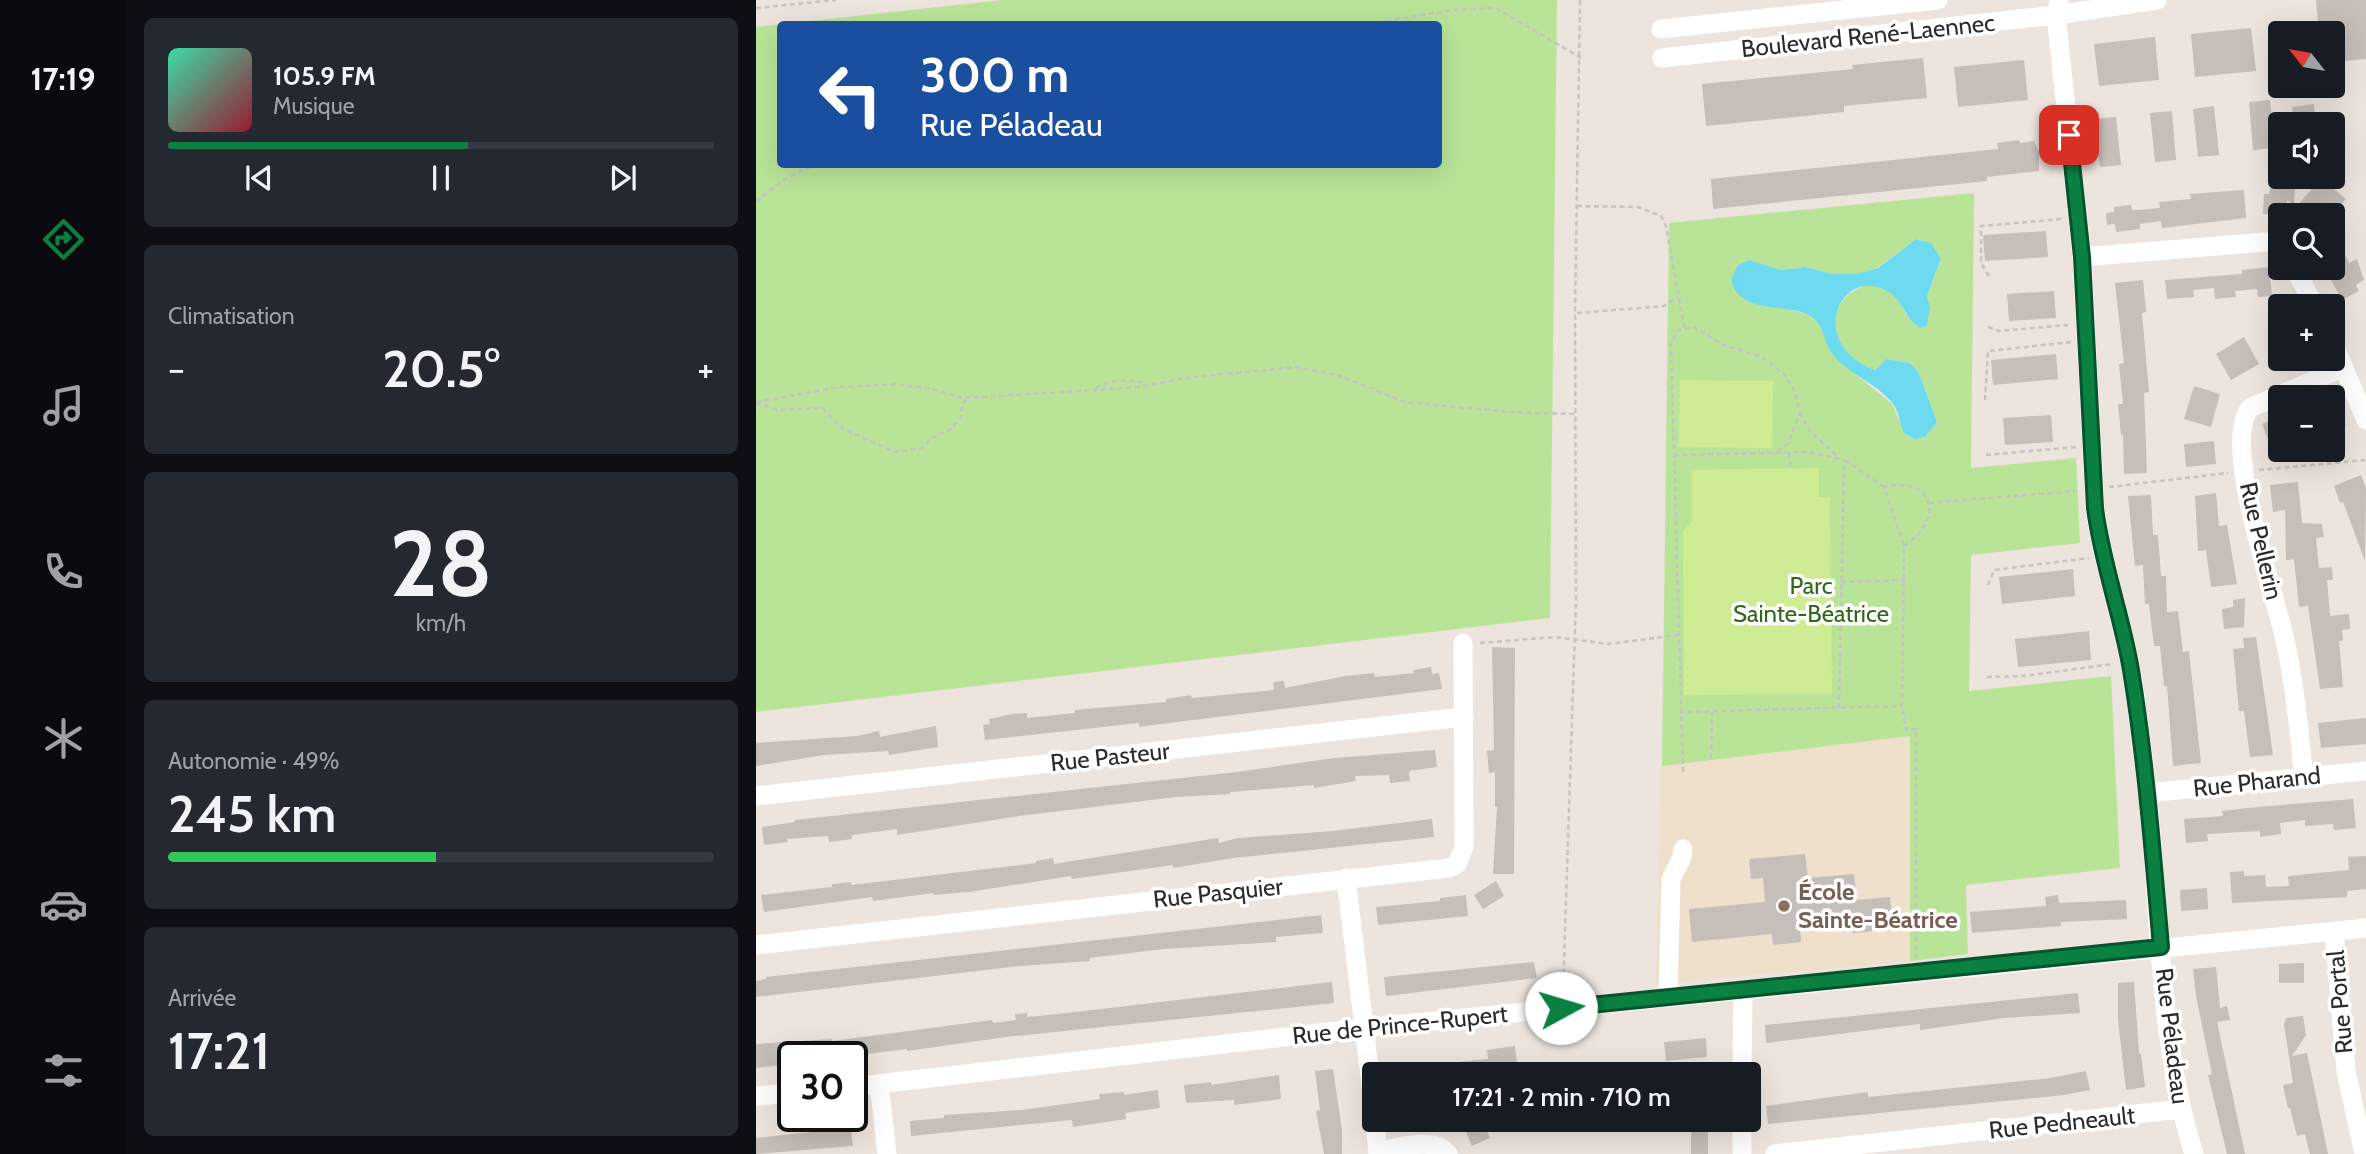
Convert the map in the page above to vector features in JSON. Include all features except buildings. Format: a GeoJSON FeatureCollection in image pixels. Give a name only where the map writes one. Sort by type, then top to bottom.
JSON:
{"type":"FeatureCollection","features":[{"type":"Feature","properties":{"kind":"street","name":"Boulevard René-Laennec"},"geometry":{"type":"LineString","coordinates":[[1661,29],[1938,0]]}},
{"type":"Feature","properties":{"kind":"street","name":"Boulevard René-Laennec"},"geometry":{"type":"LineString","coordinates":[[1662,58],[2058,8],[2157,0]]}},
{"type":"Feature","properties":{"kind":"street","name":"Rue Péladeau"},"geometry":{"type":"LineString","coordinates":[[2058,8],[2082,257],[2095,508],[2102,556],[2130,663],[2147,793],[2161,947],[2181,1110],[2194,1154]]}},
{"type":"Feature","properties":{"kind":"street"},"geometry":{"type":"LineString","coordinates":[[2082,257],[2268,242]]}},
{"type":"Feature","properties":{"kind":"street"},"geometry":{"type":"LineString","coordinates":[[2345,369],[2366,420]]}},
{"type":"Feature","properties":{"kind":"street","name":"Rue Pellerin"},"geometry":{"type":"LineString","coordinates":[[2304,778],[2285,640],[2255,528],[2243,458],[2242,417],[2250,408],[2335,371]]}},
{"type":"Feature","properties":{"kind":"street","name":"Rue Pasquier"},"geometry":{"type":"LineString","coordinates":[[756,945],[1457,864],[1464,847],[1463,643]]}},
{"type":"Feature","properties":{"kind":"street","name":"Rue Pasteur"},"geometry":{"type":"LineString","coordinates":[[756,796],[1464,718]]}},
{"type":"Feature","properties":{"kind":"street","name":"Rue Pharand"},"geometry":{"type":"LineString","coordinates":[[2147,793],[2366,771]]}},
{"type":"Feature","properties":{"kind":"street"},"geometry":{"type":"LineString","coordinates":[[1668,998],[1671,879],[1683,849]]}},
{"type":"Feature","properties":{"kind":"street"},"geometry":{"type":"LineString","coordinates":[[1346,878],[1368,1062]]}},
{"type":"Feature","properties":{"kind":"street","name":"Rue de Prince-Rupert"},"geometry":{"type":"LineString","coordinates":[[868,1085],[1363,1028],[2366,928]]}},
{"type":"Feature","properties":{"kind":"street","name":"Rue Portal"},"geometry":{"type":"LineString","coordinates":[[2334,931],[2341,1037],[2357,1091],[2364,1154]]}},
{"type":"Feature","properties":{"kind":"street"},"geometry":{"type":"LineString","coordinates":[[1742,990],[1742,1062]]}},
{"type":"Feature","properties":{"kind":"street"},"geometry":{"type":"LineString","coordinates":[[878,1084],[887,1154]]}},
{"type":"Feature","properties":{"kind":"street"},"geometry":{"type":"LineString","coordinates":[[756,1096],[777,1094]]}},
{"type":"Feature","properties":{"kind":"street","name":"Rue Pedneault"},"geometry":{"type":"LineString","coordinates":[[1775,1154],[2181,1110]]}},
{"type":"Feature","properties":{"kind":"street"},"geometry":{"type":"LineString","coordinates":[[1376,1132],[1378,1152],[1430,1144],[1443,1148],[1448,1154]]}},
{"type":"Feature","properties":{"kind":"street"},"geometry":{"type":"LineString","coordinates":[[1742,1132],[1742,1154]]}},
{"type":"Feature","properties":{"kind":"path"},"geometry":{"type":"LineString","coordinates":[[756,8],[836,0]]}},
{"type":"Feature","properties":{"kind":"path"},"geometry":{"type":"LineString","coordinates":[[1561,1008],[1566,950],[1574,639],[1580,0]]}},
{"type":"Feature","properties":{"kind":"path"},"geometry":{"type":"LineString","coordinates":[[1387,21],[1451,10],[1496,8],[1581,58]]}},
{"type":"Feature","properties":{"kind":"path"},"geometry":{"type":"LineString","coordinates":[[756,201],[789,177],[808,168]]}},
{"type":"Feature","properties":{"kind":"path"},"geometry":{"type":"LineString","coordinates":[[1577,206],[1638,206],[1661,216],[1684,327]]}},
{"type":"Feature","properties":{"kind":"path"},"geometry":{"type":"LineString","coordinates":[[1989,276],[1981,263],[1981,226],[2078,218]]}},
{"type":"Feature","properties":{"kind":"path"},"geometry":{"type":"LineString","coordinates":[[1575,313],[1664,306],[1678,297]]}},
{"type":"Feature","properties":{"kind":"path"},"geometry":{"type":"LineString","coordinates":[[1683,772],[1679,712],[1671,342],[1678,330],[1694,327],[1724,345],[1753,352],[1771,362],[1790,383],[1800,413],[1810,431],[1844,460],[1884,487],[1904,546],[1902,706],[1906,730],[1916,729],[1916,972]]}},
{"type":"Feature","properties":{"kind":"path"},"geometry":{"type":"LineString","coordinates":[[1988,327],[1999,331],[2086,332]]}},
{"type":"Feature","properties":{"kind":"path"},"geometry":{"type":"LineString","coordinates":[[1985,400],[1988,351],[2086,332]]}},
{"type":"Feature","properties":{"kind":"path"},"geometry":{"type":"LineString","coordinates":[[756,402],[841,387],[895,384],[968,398],[1149,385],[1184,378],[1296,367],[1338,375],[1404,402],[1510,412],[1575,414]]}},
{"type":"Feature","properties":{"kind":"path"},"geometry":{"type":"LineString","coordinates":[[1094,389],[1107,382],[1125,379],[1149,385]]}},
{"type":"Feature","properties":{"kind":"path"},"geometry":{"type":"LineString","coordinates":[[756,402],[769,409],[822,408],[840,427],[895,452],[922,448],[931,438],[950,430],[961,417],[962,405],[968,398]]}},
{"type":"Feature","properties":{"kind":"path"},"geometry":{"type":"LineString","coordinates":[[1774,454],[1788,443],[1800,413]]}},
{"type":"Feature","properties":{"kind":"path"},"geometry":{"type":"LineString","coordinates":[[1986,455],[2091,445]]}},
{"type":"Feature","properties":{"kind":"path"},"geometry":{"type":"LineString","coordinates":[[1674,456],[1821,452],[1844,460]]}},
{"type":"Feature","properties":{"kind":"path"},"geometry":{"type":"LineString","coordinates":[[1789,453],[1791,468]]}},
{"type":"Feature","properties":{"kind":"path"},"geometry":{"type":"LineString","coordinates":[[1839,708],[1844,460]]}},
{"type":"Feature","properties":{"kind":"path"},"geometry":{"type":"LineString","coordinates":[[1884,487],[1916,487],[1925,493],[1929,503],[1930,516],[1924,529],[1904,546]]}},
{"type":"Feature","properties":{"kind":"path"},"geometry":{"type":"LineString","coordinates":[[1929,503],[2075,491]]}},
{"type":"Feature","properties":{"kind":"path"},"geometry":{"type":"LineString","coordinates":[[1988,585],[1994,570],[2102,556]]}},
{"type":"Feature","properties":{"kind":"path"},"geometry":{"type":"LineString","coordinates":[[1841,582],[1903,580]]}},
{"type":"Feature","properties":{"kind":"path"},"geometry":{"type":"LineString","coordinates":[[1463,643],[1555,637],[1609,644],[1678,635]]}},
{"type":"Feature","properties":{"kind":"path"},"geometry":{"type":"LineString","coordinates":[[1987,677],[2024,676],[2130,663]]}},
{"type":"Feature","properties":{"kind":"path"},"geometry":{"type":"LineString","coordinates":[[1679,712],[1902,706]]}},
{"type":"Feature","properties":{"kind":"path"},"geometry":{"type":"LineString","coordinates":[[1711,758],[1712,711]]}},
{"type":"Feature","properties":{"kind":"shaded area","name":"École Sainte-Béatrice"},"geometry":{"type":"Polygon","coordinates":[[[1910,736],[1910,961],[1656,984],[1662,766],[1910,736]]]}},
{"type":"Feature","properties":{"kind":"green space"},"geometry":{"type":"Polygon","coordinates":[[[1003,0],[1557,0],[1550,618],[756,712],[756,27],[777,24],[777,168],[1442,168],[1442,21],[810,21],[1003,0]]]}},
{"type":"Feature","properties":{"kind":"green space","name":"Parc Sainte-Béatrice"},"geometry":{"type":"Polygon","coordinates":[[[1974,193],[1971,468],[2076,458],[2080,543],[1971,555],[1969,691],[2111,676],[2120,868],[1966,885],[1968,954],[1910,961],[1910,736],[1662,766],[1669,223],[1974,193]],[[1916,239],[1877,268],[1856,274],[1833,274],[1805,267],[1781,270],[1749,260],[1738,265],[1731,279],[1746,300],[1807,314],[1818,322],[1824,328],[1828,346],[1841,362],[1892,404],[1905,434],[1915,439],[1925,437],[1937,422],[1919,373],[1910,363],[1886,359],[1875,370],[1848,354],[1836,335],[1836,316],[1844,299],[1858,288],[1875,285],[1892,293],[1906,315],[1930,307],[1927,296],[1941,260],[1925,241],[1916,239]]]}},
{"type":"Feature","properties":{"kind":"green space"},"geometry":{"type":"Polygon","coordinates":[[[1680,380],[1773,381],[1772,448],[1679,447],[1680,380]]]}},
{"type":"Feature","properties":{"kind":"green space"},"geometry":{"type":"Polygon","coordinates":[[[1819,468],[1819,497],[1830,497],[1832,694],[1684,695],[1683,531],[1692,521],[1692,470],[1819,468]]]}},
{"type":"Feature","properties":{"kind":"water"},"geometry":{"type":"Polygon","coordinates":[[[1916,239],[1931,243],[1941,259],[1927,296],[1930,307],[1927,325],[1921,328],[1915,324],[1891,294],[1869,286],[1855,289],[1844,298],[1837,311],[1836,327],[1841,343],[1854,358],[1875,370],[1886,359],[1910,363],[1919,373],[1937,422],[1925,437],[1915,439],[1905,434],[1895,408],[1887,397],[1834,356],[1817,321],[1795,310],[1751,302],[1735,290],[1731,279],[1738,265],[1749,260],[1781,270],[1805,267],[1833,274],[1856,274],[1878,268],[1916,239]]]}},
{"type":"Feature","properties":{"kind":"place","name":"École Sainte-Béatrice"},"geometry":{"type":"Point","coordinates":[1784,906]}},
{"type":"Feature","properties":{"kind":"route"},"geometry":{"type":"LineString","coordinates":[[1561,1008],[2161,947],[2147,793],[2131,668],[2099,542],[2095,508],[2082,257],[2069,135]]}}]}
